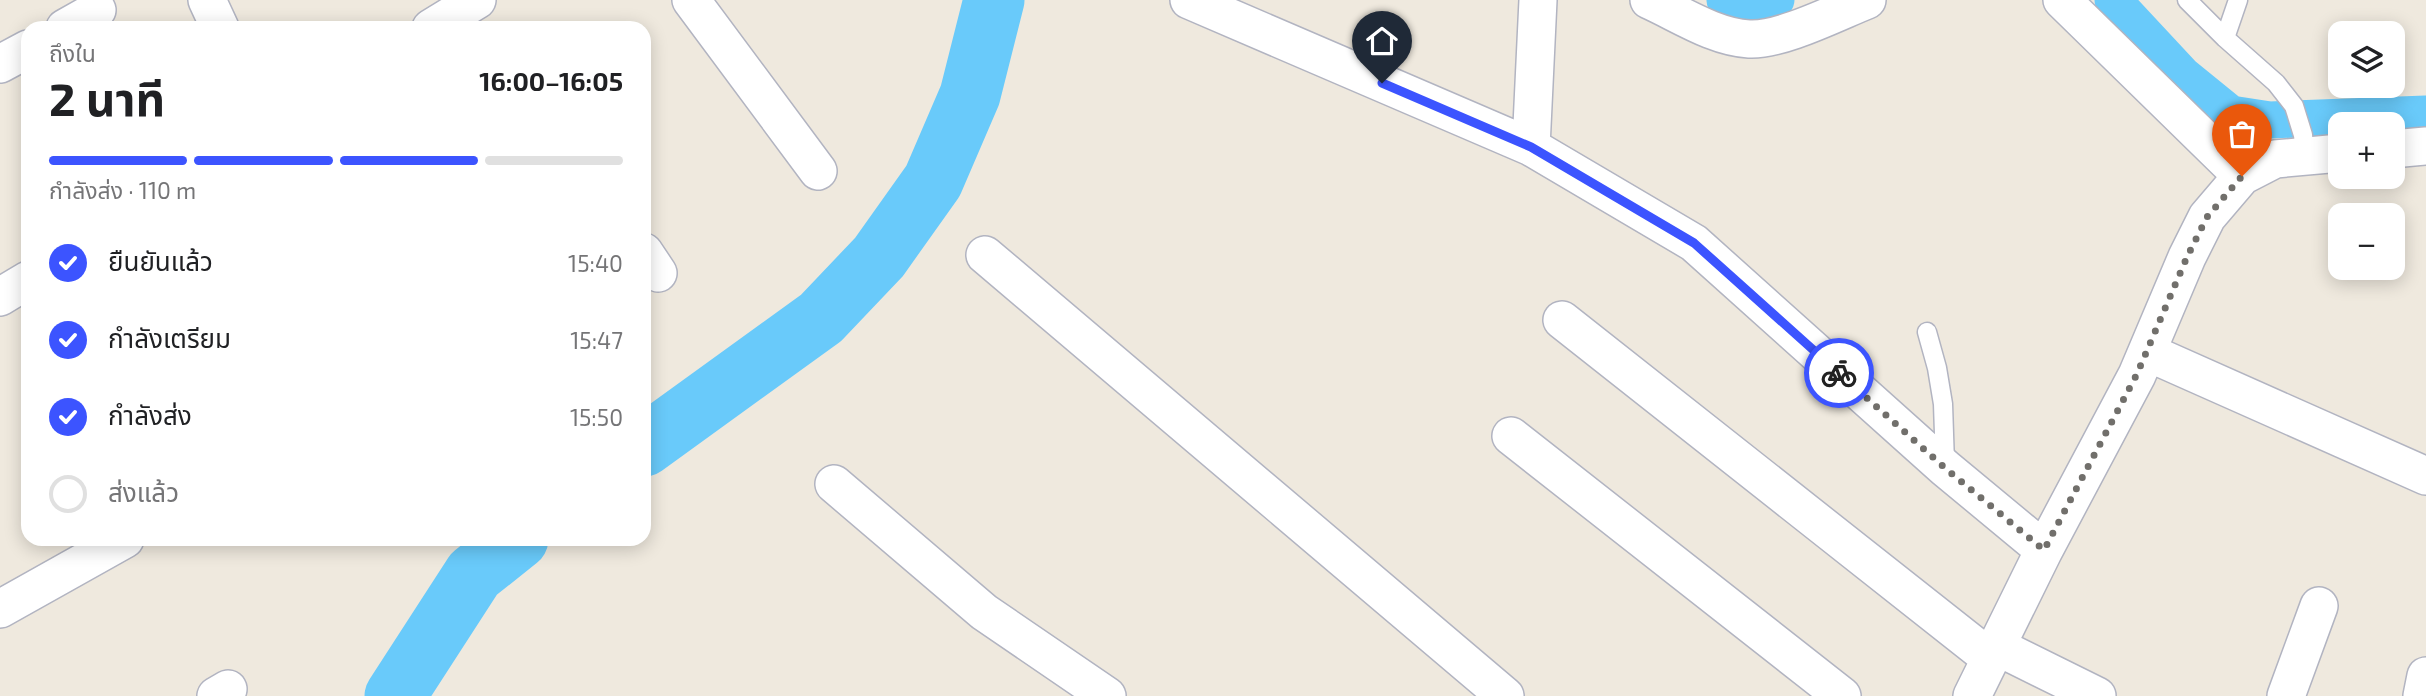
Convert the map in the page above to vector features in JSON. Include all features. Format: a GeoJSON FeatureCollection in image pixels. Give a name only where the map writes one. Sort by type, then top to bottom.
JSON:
{"type":"FeatureCollection","features":[{"type":"Feature","properties":{"kind":"street"},"geometry":{"type":"LineString","coordinates":[[207,0],[217,21]]}},
{"type":"Feature","properties":{"kind":"street"},"geometry":{"type":"LineString","coordinates":[[691,0],[818,170]]}},
{"type":"Feature","properties":{"kind":"street"},"geometry":{"type":"LineString","coordinates":[[1189,0],[1236,9],[1531,147],[1694,243],[1945,468],[2044,550]]}},
{"type":"Feature","properties":{"kind":"street"},"geometry":{"type":"LineString","coordinates":[[1531,147],[1538,0]]}},
{"type":"Feature","properties":{"kind":"street"},"geometry":{"type":"LineString","coordinates":[[1649,0],[1719,33],[1750,39],[1777,36],[1867,0]]}},
{"type":"Feature","properties":{"kind":"street"},"geometry":{"type":"LineString","coordinates":[[2062,0],[2242,176]]}},
{"type":"Feature","properties":{"kind":"street"},"geometry":{"type":"LineString","coordinates":[[77,21],[97,10]]}},
{"type":"Feature","properties":{"kind":"street"},"geometry":{"type":"LineString","coordinates":[[450,21],[479,10]]}},
{"type":"Feature","properties":{"kind":"street"},"geometry":{"type":"LineString","coordinates":[[0,64],[21,53]]}},
{"type":"Feature","properties":{"kind":"street"},"geometry":{"type":"LineString","coordinates":[[2405,148],[2426,146]]}},
{"type":"Feature","properties":{"kind":"street"},"geometry":{"type":"LineString","coordinates":[[1972,696],[2147,352],[2207,217],[2242,176],[2275,159],[2316,148]]}},
{"type":"Feature","properties":{"kind":"street"},"geometry":{"type":"LineString","coordinates":[[985,256],[1505,696]]}},
{"type":"Feature","properties":{"kind":"street"},"geometry":{"type":"LineString","coordinates":[[0,297],[21,284]]}},
{"type":"Feature","properties":{"kind":"street"},"geometry":{"type":"LineString","coordinates":[[1562,320],[1993,652],[2097,696]]}},
{"type":"Feature","properties":{"kind":"street"},"geometry":{"type":"LineString","coordinates":[[2147,352],[2426,476]]}},
{"type":"Feature","properties":{"kind":"street"},"geometry":{"type":"LineString","coordinates":[[1511,436],[1842,696]]}},
{"type":"Feature","properties":{"kind":"street"},"geometry":{"type":"LineString","coordinates":[[834,484],[984,612],[1107,696]]}},
{"type":"Feature","properties":{"kind":"street"},"geometry":{"type":"LineString","coordinates":[[0,609],[112,546]]}},
{"type":"Feature","properties":{"kind":"street"},"geometry":{"type":"LineString","coordinates":[[2286,696],[2319,606]]}},
{"type":"Feature","properties":{"kind":"street"},"geometry":{"type":"LineString","coordinates":[[2421,696],[2426,676]]}},
{"type":"Feature","properties":{"kind":"lane"},"geometry":{"type":"LineString","coordinates":[[2188,0],[2225,38],[2276,83],[2294,106],[2316,148]]}},
{"type":"Feature","properties":{"kind":"lane"},"geometry":{"type":"LineString","coordinates":[[2225,38],[2238,0]]}},
{"type":"Feature","properties":{"kind":"lane"},"geometry":{"type":"LineString","coordinates":[[1927,332],[1943,404],[1945,468]]}},
{"type":"Feature","properties":{"kind":"waterway"},"geometry":{"type":"LineString","coordinates":[[651,441],[821,318],[879,257],[933,181],[970,95],[994,0]]}},
{"type":"Feature","properties":{"kind":"waterway"},"geometry":{"type":"LineString","coordinates":[[1725,0],[1750,4],[1776,0]]}},
{"type":"Feature","properties":{"kind":"waterway"},"geometry":{"type":"LineString","coordinates":[[2113,0],[2183,75],[2231,114],[2270,120],[2426,114]]}},
{"type":"Feature","properties":{"kind":"waterway"},"geometry":{"type":"LineString","coordinates":[[395,696],[474,574],[509,546]]}},
{"type":"Feature","properties":{"kind":"way so far"},"geometry":{"type":"LineString","coordinates":[[1839,373],[1945,468],[2044,550],[2137,374],[2207,217],[2242,176]]}},
{"type":"Feature","properties":{"kind":"route"},"geometry":{"type":"LineString","coordinates":[[1382,83],[1531,147],[1694,243],[1839,373]]}}]}
